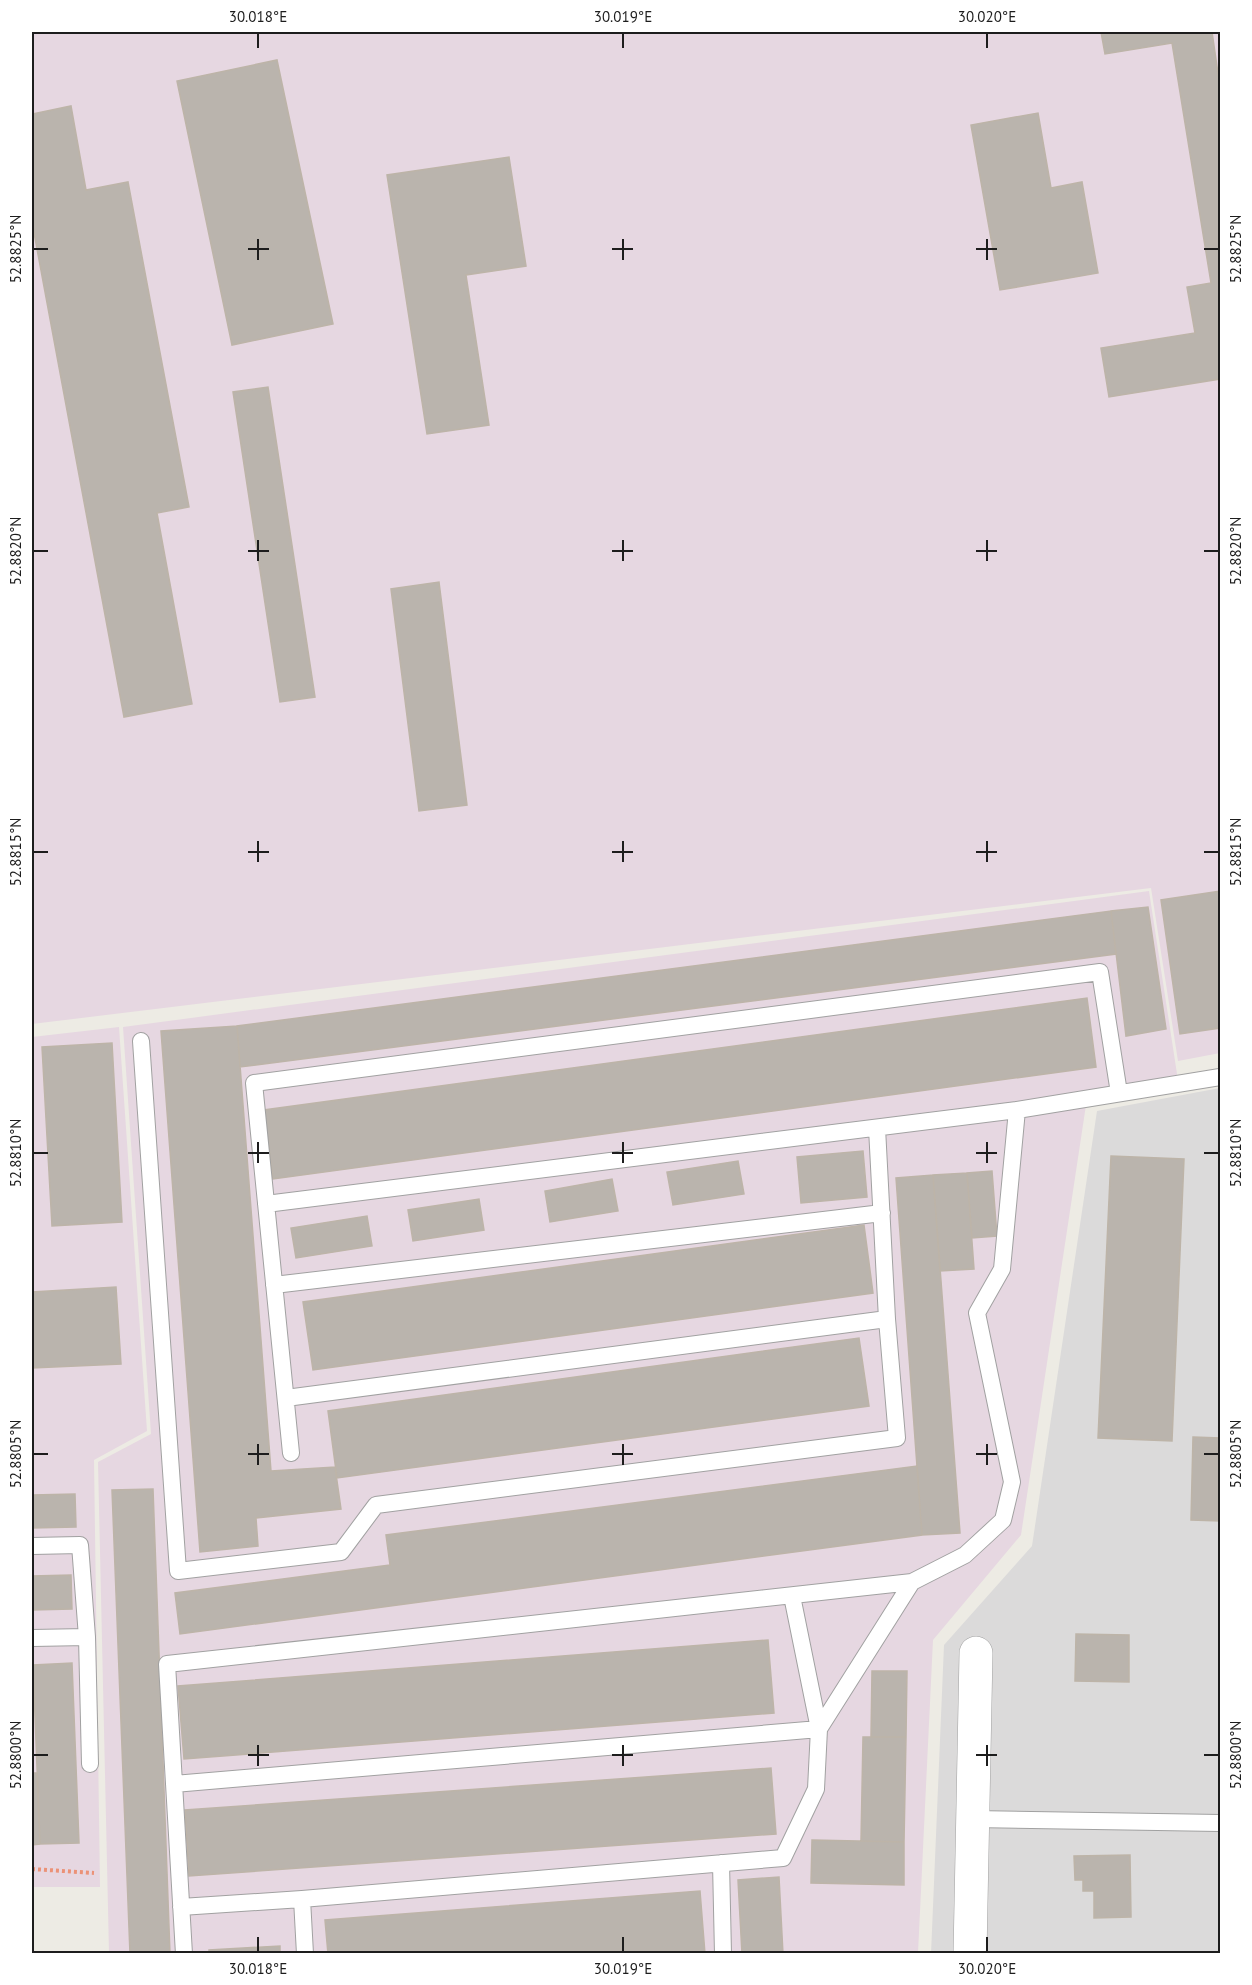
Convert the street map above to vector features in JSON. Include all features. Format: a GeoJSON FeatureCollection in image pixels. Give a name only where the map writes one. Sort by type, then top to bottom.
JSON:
{"type":"FeatureCollection","features":[{"type":"Feature","properties":{"kind":"street"},"geometry":{"type":"LineString","coordinates":[[970,1953],[976,1653]]}},
{"type":"Feature","properties":{"kind":"lane"},"geometry":{"type":"LineString","coordinates":[[291,1453],[254,1083],[1100,972],[1119,1093]]}},
{"type":"Feature","properties":{"kind":"lane"},"geometry":{"type":"LineString","coordinates":[[141,1041],[178,1571],[341,1552],[376,1505],[897,1438],[887,1319],[877,1128]]}},
{"type":"Feature","properties":{"kind":"lane"},"geometry":{"type":"LineString","coordinates":[[266,1204],[1017,1110],[1221,1077]]}},
{"type":"Feature","properties":{"kind":"lane"},"geometry":{"type":"LineString","coordinates":[[184,1953],[167,1664],[912,1582],[965,1555],[1003,1520],[1012,1482],[977,1313],[1002,1269],[1017,1110]]}},
{"type":"Feature","properties":{"kind":"lane"},"geometry":{"type":"LineString","coordinates":[[274,1285],[882,1213]]}},
{"type":"Feature","properties":{"kind":"lane"},"geometry":{"type":"LineString","coordinates":[[286,1398],[887,1319]]}},
{"type":"Feature","properties":{"kind":"lane"},"geometry":{"type":"LineString","coordinates":[[32,1546],[80,1545],[87,1636],[90,1764]]}},
{"type":"Feature","properties":{"kind":"lane"},"geometry":{"type":"LineString","coordinates":[[819,1729],[912,1582]]}},
{"type":"Feature","properties":{"kind":"lane"},"geometry":{"type":"LineString","coordinates":[[181,1907],[302,1899],[783,1858],[816,1789],[819,1729],[792,1596]]}},
{"type":"Feature","properties":{"kind":"lane"},"geometry":{"type":"LineString","coordinates":[[32,1638],[87,1636]]}},
{"type":"Feature","properties":{"kind":"lane"},"geometry":{"type":"LineString","coordinates":[[174,1784],[819,1729]]}},
{"type":"Feature","properties":{"kind":"lane"},"geometry":{"type":"LineString","coordinates":[[973,1819],[1221,1823]]}},
{"type":"Feature","properties":{"kind":"lane"},"geometry":{"type":"LineString","coordinates":[[721,1863],[723,1953]]}},
{"type":"Feature","properties":{"kind":"lane"},"geometry":{"type":"LineString","coordinates":[[302,1899],[305,1953]]}},
{"type":"Feature","properties":{"kind":"path"},"geometry":{"type":"LineString","coordinates":[[32,1869],[94,1873]]}},
{"type":"Feature","properties":{"kind":"shaded area"},"geometry":{"type":"Polygon","coordinates":[[[32,32],[1220,32],[1220,1053],[1178,1061],[1151,888],[32,1024],[32,32]]]}},
{"type":"Feature","properties":{"kind":"shaded area"},"geometry":{"type":"Polygon","coordinates":[[[1149,891],[1179,1087],[1086,1105],[1021,1535],[933,1640],[918,1953],[109,1953],[98,1462],[151,1434],[123,1027],[1149,891]]]}},
{"type":"Feature","properties":{"kind":"shaded area"},"geometry":{"type":"Polygon","coordinates":[[[119,1027],[147,1431],[94,1460],[100,1887],[32,1887],[32,1037],[119,1027]]]}},
{"type":"Feature","properties":{"kind":"shaded area"},"geometry":{"type":"Polygon","coordinates":[[[1220,1088],[1220,1953],[931,1954],[944,1645],[1032,1546],[1097,1111],[1220,1088]]]}},
{"type":"Feature","properties":{"kind":"building"},"geometry":{"type":"Polygon","coordinates":[[[1101,32],[1212,32],[1220,87],[1220,379],[1109,397],[1101,348],[1195,333],[1187,287],[1211,283],[1172,43],[1105,54],[1101,32]]]}},
{"type":"Feature","properties":{"kind":"building"},"geometry":{"type":"Polygon","coordinates":[[[277,60],[333,324],[232,345],[177,81],[277,60]]]}},
{"type":"Feature","properties":{"kind":"building"},"geometry":{"type":"Polygon","coordinates":[[[71,106],[86,190],[128,182],[189,507],[157,513],[192,704],[124,717],[32,222],[32,114],[71,106]]]}},
{"type":"Feature","properties":{"kind":"building"},"geometry":{"type":"Polygon","coordinates":[[[1038,113],[1051,188],[1082,182],[1098,273],[1000,290],[971,125],[1038,113]]]}},
{"type":"Feature","properties":{"kind":"building"},"geometry":{"type":"Polygon","coordinates":[[[509,157],[526,266],[466,275],[489,425],[427,434],[387,175],[509,157]]]}},
{"type":"Feature","properties":{"kind":"building"},"geometry":{"type":"Polygon","coordinates":[[[268,387],[315,697],[280,702],[233,392],[268,387]]]}},
{"type":"Feature","properties":{"kind":"building"},"geometry":{"type":"Polygon","coordinates":[[[439,582],[467,805],[419,811],[391,589],[439,582]]]}},
{"type":"Feature","properties":{"kind":"building"},"geometry":{"type":"Polygon","coordinates":[[[1220,891],[1220,1028],[1180,1034],[1161,900],[1220,891]]]}},
{"type":"Feature","properties":{"kind":"building"},"geometry":{"type":"Polygon","coordinates":[[[1148,907],[1166,1029],[1126,1036],[1111,911],[1148,907]]]}},
{"type":"Feature","properties":{"kind":"building"},"geometry":{"type":"Polygon","coordinates":[[[1111,911],[1116,954],[240,1067],[237,1026],[1111,911]]]}},
{"type":"Feature","properties":{"kind":"building"},"geometry":{"type":"Polygon","coordinates":[[[1087,998],[1096,1067],[273,1179],[264,1110],[1087,998]]]}},
{"type":"Feature","properties":{"kind":"building"},"geometry":{"type":"Polygon","coordinates":[[[237,1026],[271,1471],[335,1467],[341,1509],[256,1518],[258,1546],[200,1552],[161,1031],[237,1026]]]}},
{"type":"Feature","properties":{"kind":"building"},"geometry":{"type":"Polygon","coordinates":[[[112,1043],[122,1222],[52,1226],[42,1047],[112,1043]]]}},
{"type":"Feature","properties":{"kind":"building"},"geometry":{"type":"Polygon","coordinates":[[[863,1151],[867,1197],[801,1203],[797,1157],[863,1151]]]}},
{"type":"Feature","properties":{"kind":"building"},"geometry":{"type":"Polygon","coordinates":[[[1111,1156],[1184,1159],[1172,1441],[1098,1438],[1111,1156]]]}},
{"type":"Feature","properties":{"kind":"building"},"geometry":{"type":"Polygon","coordinates":[[[738,1161],[744,1194],[673,1205],[667,1172],[738,1161]]]}},
{"type":"Feature","properties":{"kind":"building"},"geometry":{"type":"Polygon","coordinates":[[[992,1171],[997,1236],[972,1238],[967,1173],[992,1171]]]}},
{"type":"Feature","properties":{"kind":"building"},"geometry":{"type":"Polygon","coordinates":[[[967,1173],[974,1269],[940,1271],[933,1175],[967,1173]]]}},
{"type":"Feature","properties":{"kind":"building"},"geometry":{"type":"Polygon","coordinates":[[[933,1175],[960,1533],[922,1535],[896,1178],[933,1175]]]}},
{"type":"Feature","properties":{"kind":"building"},"geometry":{"type":"Polygon","coordinates":[[[612,1179],[618,1211],[550,1222],[545,1191],[612,1179]]]}},
{"type":"Feature","properties":{"kind":"building"},"geometry":{"type":"Polygon","coordinates":[[[479,1199],[484,1230],[413,1241],[408,1210],[479,1199]]]}},
{"type":"Feature","properties":{"kind":"building"},"geometry":{"type":"Polygon","coordinates":[[[367,1216],[372,1246],[296,1258],[291,1228],[367,1216]]]}},
{"type":"Feature","properties":{"kind":"building"},"geometry":{"type":"Polygon","coordinates":[[[864,1225],[873,1293],[313,1370],[303,1302],[864,1225]]]}},
{"type":"Feature","properties":{"kind":"building"},"geometry":{"type":"Polygon","coordinates":[[[116,1287],[121,1364],[32,1368],[32,1292],[116,1287]]]}},
{"type":"Feature","properties":{"kind":"building"},"geometry":{"type":"Polygon","coordinates":[[[859,1338],[869,1406],[337,1478],[328,1411],[859,1338]]]}},
{"type":"Feature","properties":{"kind":"building"},"geometry":{"type":"Polygon","coordinates":[[[1193,1437],[1220,1438],[1220,1521],[1191,1520],[1193,1437]]]}},
{"type":"Feature","properties":{"kind":"building"},"geometry":{"type":"Polygon","coordinates":[[[917,1466],[922,1535],[180,1634],[175,1593],[390,1565],[386,1535],[917,1466]]]}},
{"type":"Feature","properties":{"kind":"building"},"geometry":{"type":"Polygon","coordinates":[[[153,1489],[170,1954],[130,1954],[112,1490],[153,1489]]]}},
{"type":"Feature","properties":{"kind":"building"},"geometry":{"type":"Polygon","coordinates":[[[75,1494],[76,1527],[32,1528],[32,1495],[75,1494]]]}},
{"type":"Feature","properties":{"kind":"building"},"geometry":{"type":"Polygon","coordinates":[[[71,1575],[72,1609],[32,1610],[32,1576],[71,1575]]]}},
{"type":"Feature","properties":{"kind":"building"},"geometry":{"type":"Polygon","coordinates":[[[1076,1634],[1129,1635],[1129,1682],[1075,1681],[1076,1634]]]}},
{"type":"Feature","properties":{"kind":"building"},"geometry":{"type":"Polygon","coordinates":[[[768,1640],[774,1713],[184,1759],[178,1686],[768,1640]]]}},
{"type":"Feature","properties":{"kind":"building"},"geometry":{"type":"Polygon","coordinates":[[[72,1663],[79,1843],[40,1844],[33,1665],[72,1663]]]}},
{"type":"Feature","properties":{"kind":"building"},"geometry":{"type":"Polygon","coordinates":[[[872,1671],[907,1671],[906,1737],[871,1737],[872,1671]]]}},
{"type":"Feature","properties":{"kind":"building"},"geometry":{"type":"Polygon","coordinates":[[[863,1737],[906,1737],[904,1842],[861,1841],[863,1737]]]}},
{"type":"Feature","properties":{"kind":"building"},"geometry":{"type":"Polygon","coordinates":[[[771,1768],[776,1834],[189,1876],[185,1810],[771,1768]]]}},
{"type":"Feature","properties":{"kind":"building"},"geometry":{"type":"Polygon","coordinates":[[[32,1773],[37,1773],[40,1844],[32,1845],[32,1773]]]}},
{"type":"Feature","properties":{"kind":"building"},"geometry":{"type":"Polygon","coordinates":[[[812,1840],[904,1842],[904,1885],[811,1883],[812,1840]]]}},
{"type":"Feature","properties":{"kind":"building"},"geometry":{"type":"Polygon","coordinates":[[[1130,1855],[1131,1917],[1094,1918],[1094,1891],[1083,1891],[1083,1880],[1075,1880],[1074,1856],[1130,1855]]]}},
{"type":"Feature","properties":{"kind":"building"},"geometry":{"type":"Polygon","coordinates":[[[779,1877],[783,1954],[742,1954],[738,1880],[779,1877]]]}},
{"type":"Feature","properties":{"kind":"building"},"geometry":{"type":"Polygon","coordinates":[[[700,1891],[705,1954],[328,1954],[325,1920],[700,1891]]]}},
{"type":"Feature","properties":{"kind":"building"},"geometry":{"type":"Polygon","coordinates":[[[280,1946],[280,1954],[209,1954],[209,1950],[280,1946]]]}}]}
